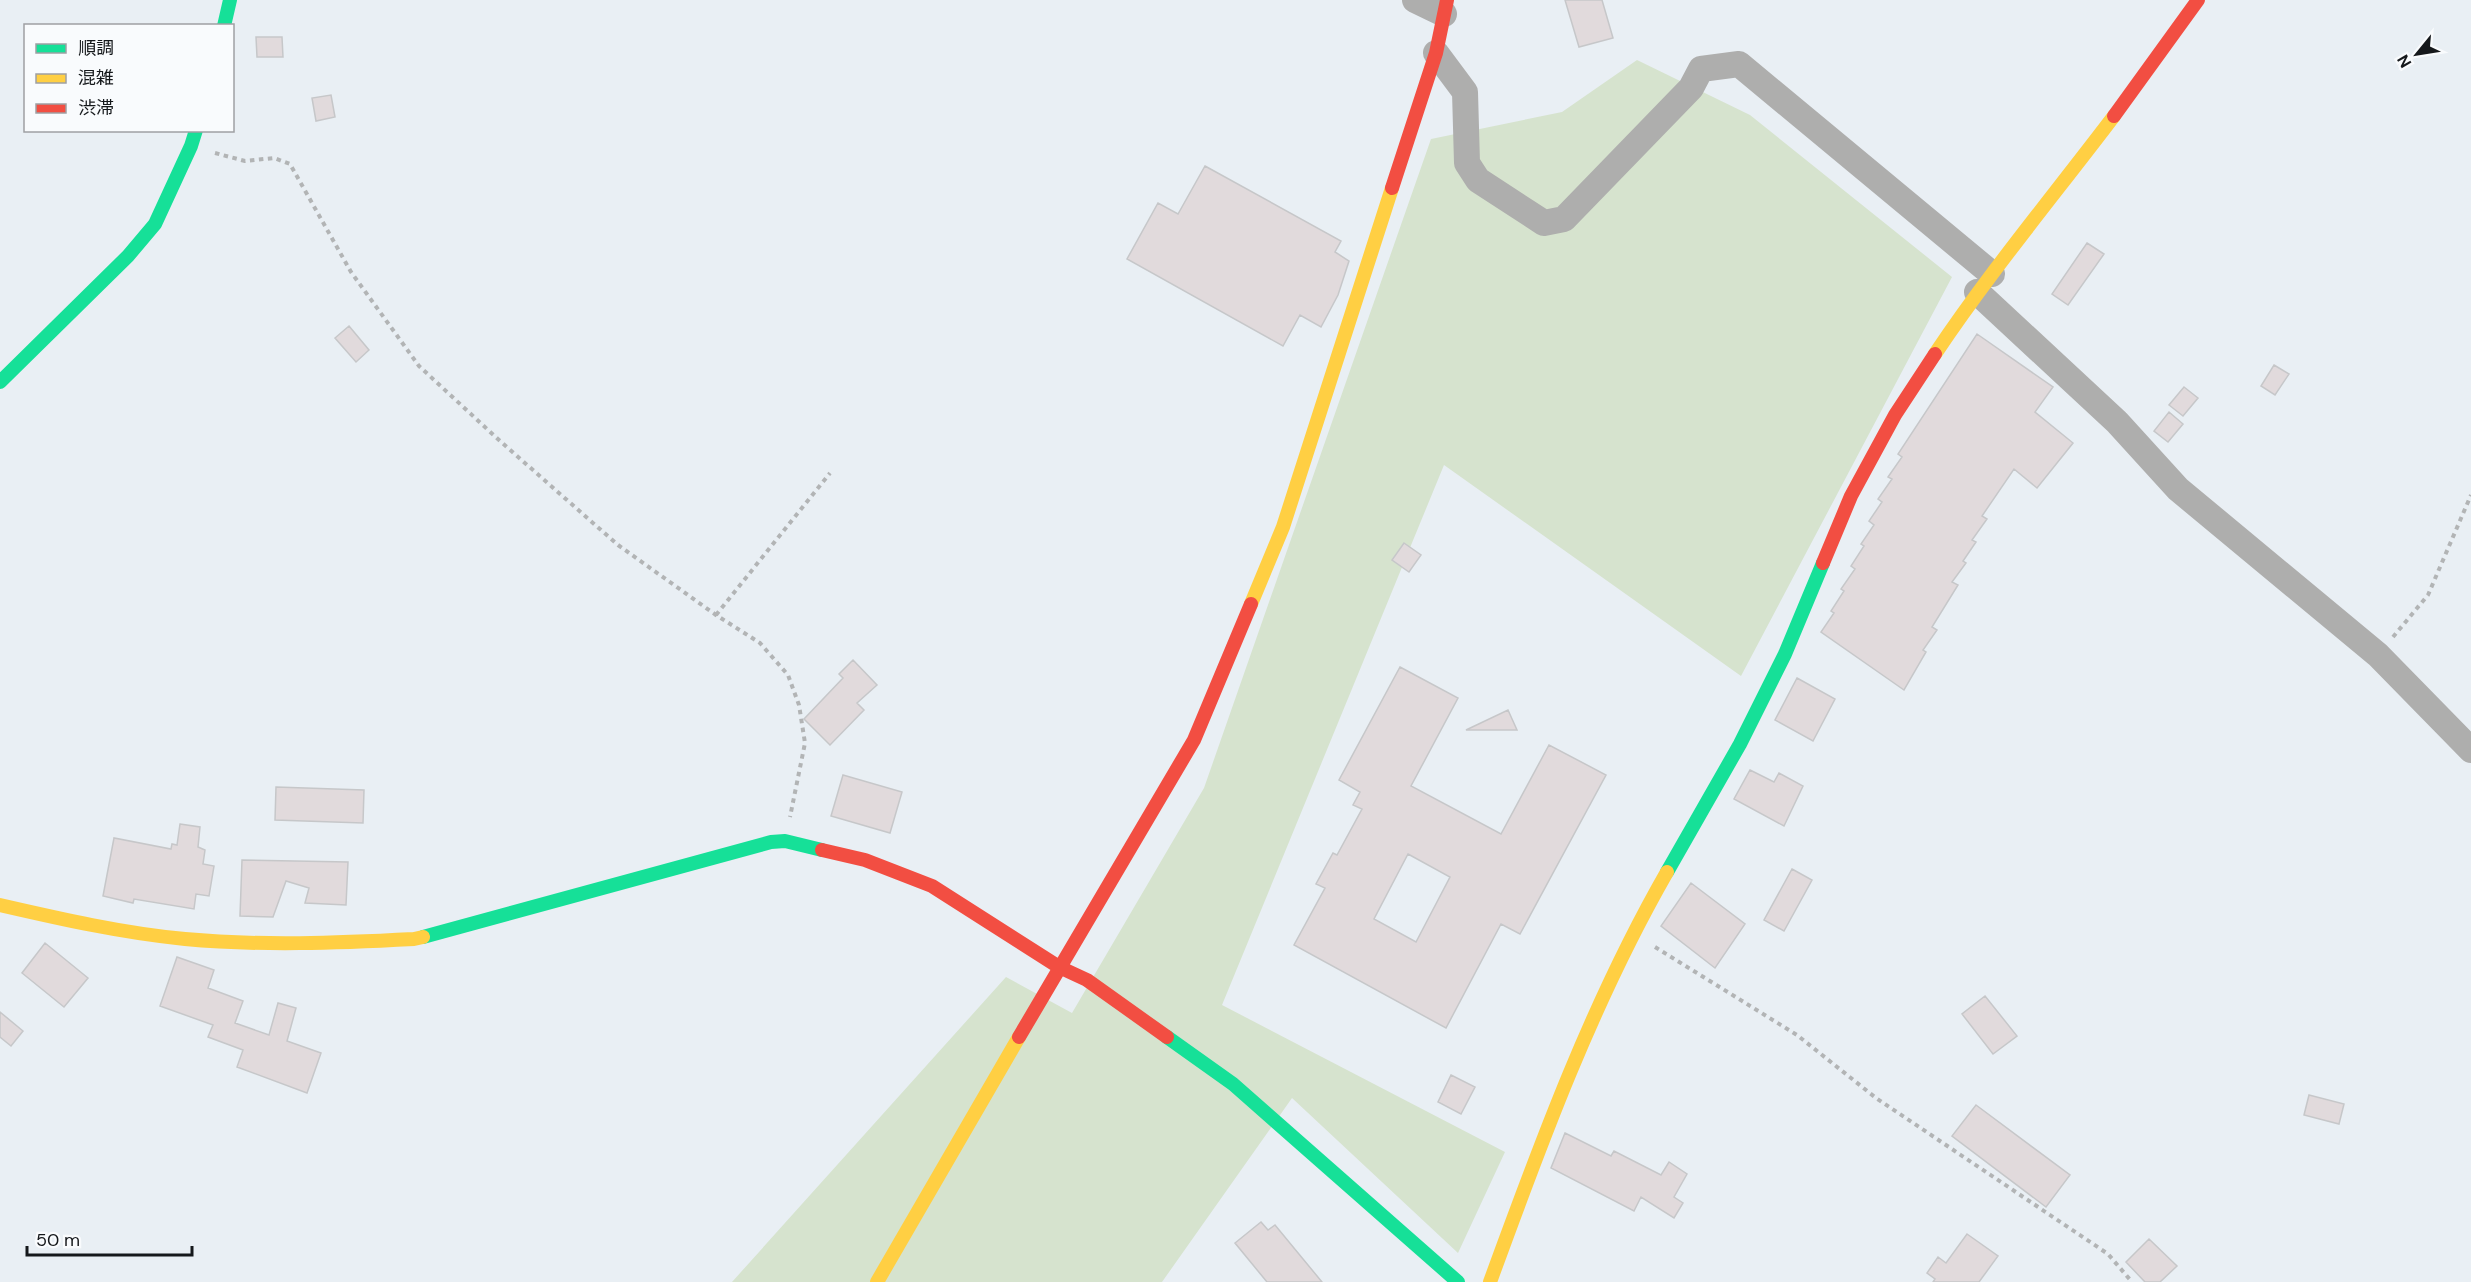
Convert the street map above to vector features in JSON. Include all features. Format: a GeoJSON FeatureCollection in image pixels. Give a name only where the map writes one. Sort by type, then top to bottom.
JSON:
{"type":"FeatureCollection","features":[{"type":"Feature","properties":{"kind":"street"},"geometry":{"type":"LineString","coordinates":[[224,24],[230,0]]}},
{"type":"Feature","properties":{"kind":"street"},"geometry":{"type":"LineString","coordinates":[[878,1282],[1059,967],[1194,740],[1283,527],[1436,53],[1446,7],[1415,0]]}},
{"type":"Feature","properties":{"kind":"street"},"geometry":{"type":"LineString","coordinates":[[1490,1282],[1544,1133],[1596,1010],[1632,933],[1740,744],[1785,654],[1851,496],[1895,415],[1984,283],[2143,77],[2198,0]]}},
{"type":"Feature","properties":{"kind":"street"},"geometry":{"type":"LineString","coordinates":[[1436,53],[1465,92],[1467,163],[1478,180],[1544,223],[1564,219],[1691,88],[1701,69],[1738,64],[1984,283],[2178,489],[2378,655],[2471,750]]}},
{"type":"Feature","properties":{"kind":"street"},"geometry":{"type":"LineString","coordinates":[[0,382],[128,256],[155,224],[195,132]]}},
{"type":"Feature","properties":{"kind":"street"},"geometry":{"type":"LineString","coordinates":[[0,905],[93,926],[185,939],[317,944],[414,939],[771,842],[785,841],[865,860],[932,886],[1059,967],[1087,980],[1233,1084],[1458,1282]]}},
{"type":"Feature","properties":{"kind":"path"},"geometry":{"type":"LineString","coordinates":[[191,146],[245,161],[274,158],[290,164],[351,272],[419,366],[618,545],[716,615],[760,643],[788,675],[800,705],[805,743],[785,841]]}},
{"type":"Feature","properties":{"kind":"path"},"geometry":{"type":"LineString","coordinates":[[716,615],[830,472]]}},
{"type":"Feature","properties":{"kind":"path"},"geometry":{"type":"LineString","coordinates":[[2378,655],[2428,595],[2471,495]]}},
{"type":"Feature","properties":{"kind":"path"},"geometry":{"type":"LineString","coordinates":[[1632,933],[1797,1035],[1876,1098],[2108,1254],[2132,1282]]}},
{"type":"Feature","properties":{"kind":"green space"},"geometry":{"type":"Polygon","coordinates":[[[1637,60],[1750,115],[1952,277],[1741,676],[1444,465],[1222,1005],[1505,1152],[1458,1253],[1292,1098],[1162,1282],[732,1282],[1006,977],[1072,1013],[1204,788],[1431,139],[1562,112],[1637,60]]]}},
{"type":"Feature","properties":{"kind":"building"},"geometry":{"type":"Polygon","coordinates":[[[1565,0],[1602,0],[1613,38],[1579,47],[1565,0]]]}},
{"type":"Feature","properties":{"kind":"building"},"geometry":{"type":"Polygon","coordinates":[[[256,37],[282,37],[283,57],[257,57],[256,37]]]}},
{"type":"Feature","properties":{"kind":"building"},"geometry":{"type":"Polygon","coordinates":[[[331,95],[335,117],[316,121],[312,98],[331,95]]]}},
{"type":"Feature","properties":{"kind":"building"},"geometry":{"type":"Polygon","coordinates":[[[1205,166],[1341,241],[1335,252],[1349,261],[1338,295],[1321,327],[1300,315],[1283,346],[1127,259],[1158,203],[1178,214],[1205,166]]]}},
{"type":"Feature","properties":{"kind":"building"},"geometry":{"type":"Polygon","coordinates":[[[2087,243],[2104,254],[2068,305],[2052,294],[2087,243]]]}},
{"type":"Feature","properties":{"kind":"building"},"geometry":{"type":"Polygon","coordinates":[[[349,326],[369,350],[356,362],[335,338],[349,326]]]}},
{"type":"Feature","properties":{"kind":"building"},"geometry":{"type":"Polygon","coordinates":[[[1977,334],[2053,387],[2035,412],[2073,443],[2037,488],[2014,469],[1982,516],[1987,519],[1972,540],[1976,542],[1963,561],[1966,563],[1952,582],[1958,585],[1932,627],[1937,630],[1923,650],[1926,652],[1904,690],[1821,632],[1834,613],[1831,611],[1844,591],[1841,589],[1855,569],[1851,566],[1864,546],[1861,544],[1874,525],[1869,521],[1882,502],[1878,499],[1892,479],[1888,477],[1902,457],[1898,454],[1977,334]]]}},
{"type":"Feature","properties":{"kind":"building"},"geometry":{"type":"Polygon","coordinates":[[[2274,365],[2289,374],[2275,395],[2261,386],[2274,365]]]}},
{"type":"Feature","properties":{"kind":"building"},"geometry":{"type":"Polygon","coordinates":[[[2184,387],[2198,398],[2183,416],[2169,405],[2184,387]]]}},
{"type":"Feature","properties":{"kind":"building"},"geometry":{"type":"Polygon","coordinates":[[[2169,412],[2183,424],[2168,442],[2154,431],[2169,412]]]}},
{"type":"Feature","properties":{"kind":"building"},"geometry":{"type":"Polygon","coordinates":[[[1404,543],[1421,555],[1409,572],[1392,560],[1404,543]]]}},
{"type":"Feature","properties":{"kind":"building"},"geometry":{"type":"Polygon","coordinates":[[[853,660],[877,685],[857,703],[864,710],[830,745],[804,719],[843,678],[839,674],[853,660]]]}},
{"type":"Feature","properties":{"kind":"building"},"geometry":{"type":"Polygon","coordinates":[[[1400,667],[1458,698],[1411,786],[1501,834],[1549,745],[1606,775],[1520,934],[1501,924],[1446,1028],[1294,945],[1325,888],[1316,884],[1333,853],[1337,855],[1362,809],[1353,805],[1360,792],[1339,780],[1400,667]],[[1408,854],[1374,919],[1416,942],[1450,877],[1408,854]]]}},
{"type":"Feature","properties":{"kind":"building"},"geometry":{"type":"Polygon","coordinates":[[[1797,678],[1835,699],[1813,741],[1775,720],[1797,678]]]}},
{"type":"Feature","properties":{"kind":"building"},"geometry":{"type":"Polygon","coordinates":[[[1508,710],[1517,730],[1466,730],[1508,710]]]}},
{"type":"Feature","properties":{"kind":"building"},"geometry":{"type":"Polygon","coordinates":[[[1750,770],[1774,782],[1779,773],[1803,786],[1784,826],[1734,799],[1750,770]]]}},
{"type":"Feature","properties":{"kind":"building"},"geometry":{"type":"Polygon","coordinates":[[[843,775],[902,792],[890,833],[831,816],[843,775]]]}},
{"type":"Feature","properties":{"kind":"building"},"geometry":{"type":"Polygon","coordinates":[[[276,787],[364,790],[363,823],[275,820],[276,787]]]}},
{"type":"Feature","properties":{"kind":"building"},"geometry":{"type":"Polygon","coordinates":[[[180,824],[200,827],[198,847],[205,850],[203,864],[214,866],[209,896],[196,894],[194,909],[134,899],[133,903],[103,896],[114,838],[171,849],[172,844],[177,845],[180,824]]]}},
{"type":"Feature","properties":{"kind":"building"},"geometry":{"type":"Polygon","coordinates":[[[242,860],[348,862],[346,905],[305,903],[309,888],[286,881],[273,917],[240,916],[242,860]]]}},
{"type":"Feature","properties":{"kind":"building"},"geometry":{"type":"Polygon","coordinates":[[[1792,869],[1812,880],[1784,931],[1764,920],[1792,869]]]}},
{"type":"Feature","properties":{"kind":"building"},"geometry":{"type":"Polygon","coordinates":[[[1691,883],[1745,924],[1715,968],[1661,926],[1691,883]]]}},
{"type":"Feature","properties":{"kind":"building"},"geometry":{"type":"Polygon","coordinates":[[[45,943],[88,978],[64,1007],[22,973],[45,943]]]}},
{"type":"Feature","properties":{"kind":"building"},"geometry":{"type":"Polygon","coordinates":[[[177,957],[214,970],[208,988],[243,1001],[235,1023],[269,1035],[278,1003],[296,1008],[287,1041],[321,1053],[307,1093],[237,1067],[243,1050],[208,1037],[213,1025],[160,1006],[177,957]]]}},
{"type":"Feature","properties":{"kind":"building"},"geometry":{"type":"Polygon","coordinates":[[[1985,996],[2017,1036],[1993,1054],[1962,1014],[1985,996]]]}},
{"type":"Feature","properties":{"kind":"building"},"geometry":{"type":"Polygon","coordinates":[[[0,1012],[23,1031],[11,1046],[0,1037],[0,1012]]]}},
{"type":"Feature","properties":{"kind":"building"},"geometry":{"type":"Polygon","coordinates":[[[1451,1075],[1475,1087],[1461,1114],[1438,1102],[1451,1075]]]}},
{"type":"Feature","properties":{"kind":"building"},"geometry":{"type":"Polygon","coordinates":[[[2309,1095],[2344,1104],[2339,1124],[2304,1115],[2309,1095]]]}},
{"type":"Feature","properties":{"kind":"building"},"geometry":{"type":"Polygon","coordinates":[[[1976,1105],[2070,1175],[2046,1207],[1952,1136],[1976,1105]]]}},
{"type":"Feature","properties":{"kind":"building"},"geometry":{"type":"Polygon","coordinates":[[[1565,1133],[1611,1156],[1614,1151],[1661,1175],[1669,1162],[1687,1174],[1674,1197],[1683,1203],[1674,1218],[1641,1197],[1634,1211],[1551,1168],[1565,1133]]]}},
{"type":"Feature","properties":{"kind":"building"},"geometry":{"type":"Polygon","coordinates":[[[1261,1222],[1268,1230],[1275,1225],[1322,1282],[1267,1282],[1235,1243],[1261,1222]]]}},
{"type":"Feature","properties":{"kind":"building"},"geometry":{"type":"Polygon","coordinates":[[[1967,1234],[1998,1256],[1979,1282],[1933,1282],[1935,1279],[1927,1273],[1938,1257],[1946,1263],[1967,1234]]]}},
{"type":"Feature","properties":{"kind":"building"},"geometry":{"type":"Polygon","coordinates":[[[2149,1239],[2177,1266],[2160,1282],[2145,1282],[2126,1262],[2149,1239]]]}},
{"type":"Feature","properties":{"kind":"traffic: fast"},"geometry":{"type":"LineString","coordinates":[[224,24],[230,0]]}},
{"type":"Feature","properties":{"kind":"traffic: fast"},"geometry":{"type":"LineString","coordinates":[[0,382],[128,256],[155,224],[195,132]]}},
{"type":"Feature","properties":{"kind":"traffic: fast"},"geometry":{"type":"LineString","coordinates":[[1667,872],[1740,744],[1785,654],[1823,563]]}},
{"type":"Feature","properties":{"kind":"traffic: fast"},"geometry":{"type":"LineString","coordinates":[[423,937],[771,842],[785,841],[822,850]]}},
{"type":"Feature","properties":{"kind":"traffic: fast"},"geometry":{"type":"LineString","coordinates":[[1167,1037],[1233,1084],[1458,1282]]}},
{"type":"Feature","properties":{"kind":"traffic: slow"},"geometry":{"type":"LineString","coordinates":[[1935,354],[2000,263],[2114,116]]}},
{"type":"Feature","properties":{"kind":"traffic: slow"},"geometry":{"type":"LineString","coordinates":[[1251,604],[1283,527],[1392,188]]}},
{"type":"Feature","properties":{"kind":"traffic: slow"},"geometry":{"type":"LineString","coordinates":[[1490,1282],[1549,1125],[1592,1022],[1615,971],[1667,872]]}},
{"type":"Feature","properties":{"kind":"traffic: slow"},"geometry":{"type":"LineString","coordinates":[[0,905],[115,929],[214,941],[328,943],[423,937]]}},
{"type":"Feature","properties":{"kind":"traffic: slow"},"geometry":{"type":"LineString","coordinates":[[877,1282],[1019,1037]]}},
{"type":"Feature","properties":{"kind":"traffic: jam"},"geometry":{"type":"LineString","coordinates":[[1392,188],[1436,53],[1447,0]]}},
{"type":"Feature","properties":{"kind":"traffic: jam"},"geometry":{"type":"LineString","coordinates":[[2114,116],[2198,0]]}},
{"type":"Feature","properties":{"kind":"traffic: jam"},"geometry":{"type":"LineString","coordinates":[[1823,563],[1851,496],[1895,415],[1935,354]]}},
{"type":"Feature","properties":{"kind":"traffic: jam"},"geometry":{"type":"LineString","coordinates":[[1019,1037],[1194,740],[1251,604]]}},
{"type":"Feature","properties":{"kind":"traffic: jam"},"geometry":{"type":"LineString","coordinates":[[822,850],[865,860],[932,886],[1059,967],[1087,980],[1167,1037]]}}]}
